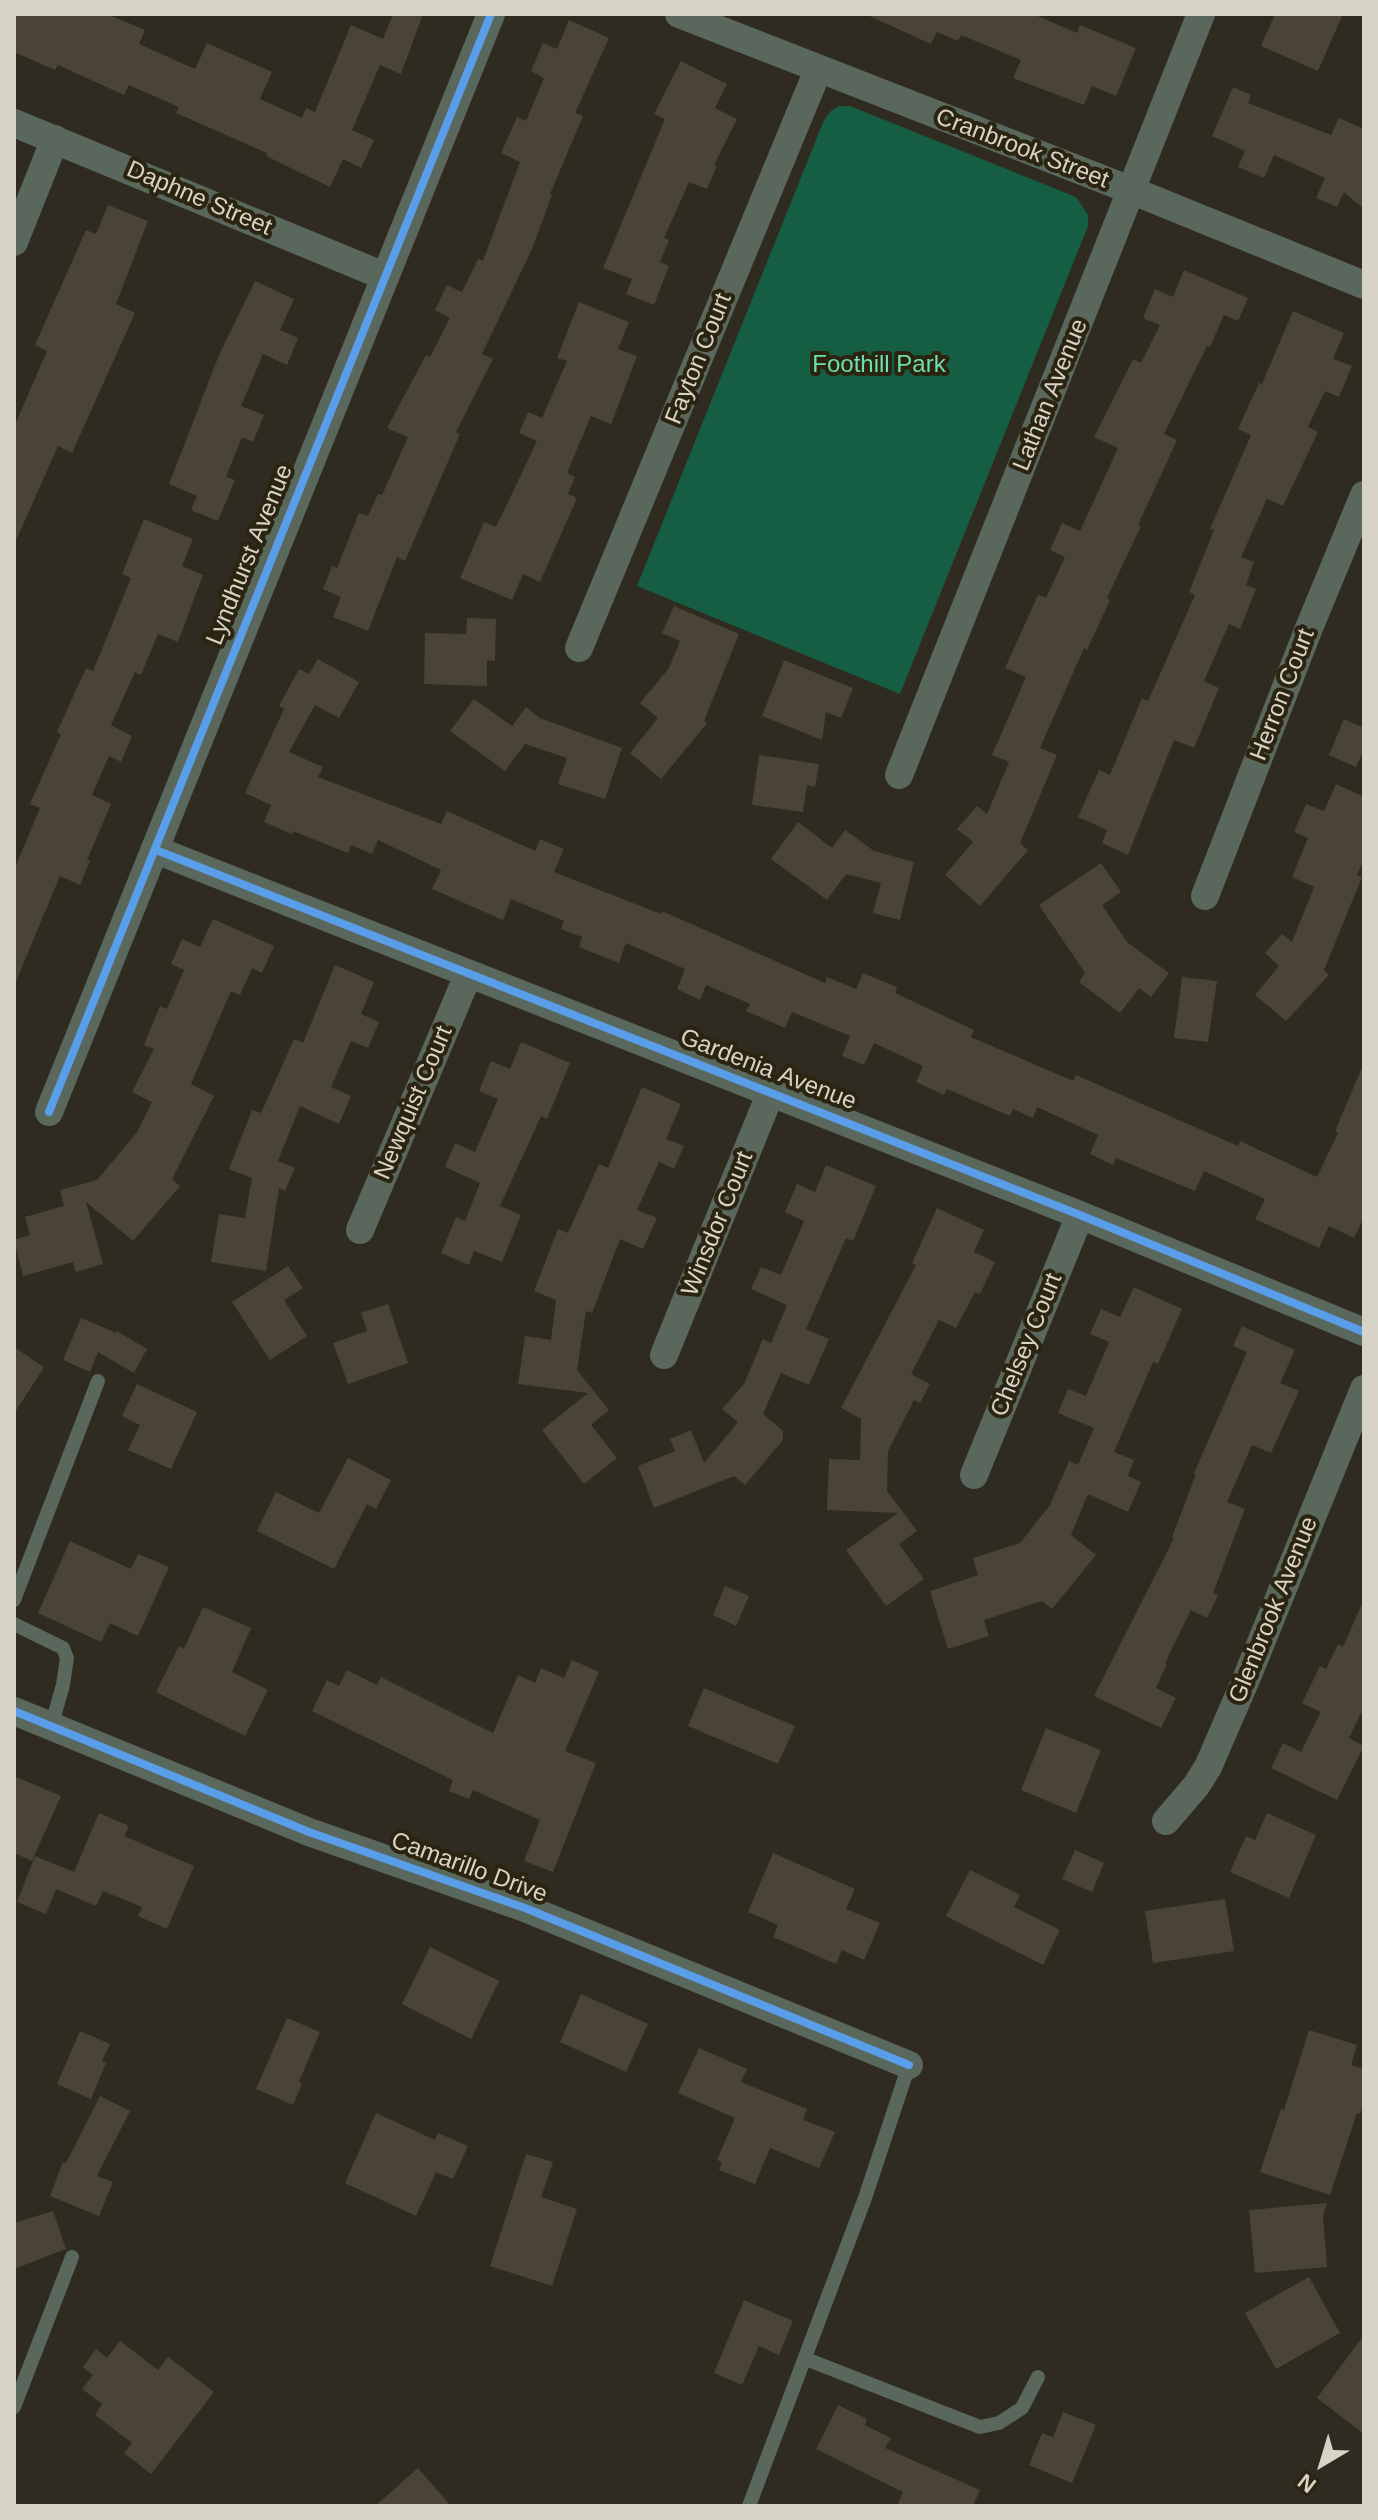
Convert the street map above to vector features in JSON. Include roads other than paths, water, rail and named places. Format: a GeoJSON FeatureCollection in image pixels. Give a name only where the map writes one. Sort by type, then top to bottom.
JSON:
{"type":"FeatureCollection","features":[{"type":"Feature","properties":{"kind":"street","name":"Lyndhurst Avenue"},"geometry":{"type":"LineString","coordinates":[[49,1112],[491,14]]}},
{"type":"Feature","properties":{"kind":"street","name":"Cranbrook Street"},"geometry":{"type":"LineString","coordinates":[[679,14],[1133,191],[1364,285]]}},
{"type":"Feature","properties":{"kind":"street","name":"Lathan Avenue"},"geometry":{"type":"LineString","coordinates":[[899,775],[1201,14]]}},
{"type":"Feature","properties":{"kind":"street","name":"Fayton Court"},"geometry":{"type":"LineString","coordinates":[[579,648],[818,70]]}},
{"type":"Feature","properties":{"kind":"street","name":"Daphne Street"},"geometry":{"type":"LineString","coordinates":[[14,123],[384,276]]}},
{"type":"Feature","properties":{"kind":"street"},"geometry":{"type":"LineString","coordinates":[[14,242],[55,139]]}},
{"type":"Feature","properties":{"kind":"street","name":"Herron Court"},"geometry":{"type":"LineString","coordinates":[[1205,896],[1364,495]]}},
{"type":"Feature","properties":{"kind":"street","name":"Gardenia Avenue"},"geometry":{"type":"LineString","coordinates":[[156,850],[1080,1215],[1364,1332]]}},
{"type":"Feature","properties":{"kind":"street","name":"Newquist Court"},"geometry":{"type":"LineString","coordinates":[[360,1230],[468,975]]}},
{"type":"Feature","properties":{"kind":"street","name":"Winsdor Court"},"geometry":{"type":"LineString","coordinates":[[664,1355],[771,1092]]}},
{"type":"Feature","properties":{"kind":"street","name":"Chelsey Court"},"geometry":{"type":"LineString","coordinates":[[974,1475],[1080,1215]]}},
{"type":"Feature","properties":{"kind":"street","name":"Glenbrook Avenue"},"geometry":{"type":"LineString","coordinates":[[1166,1821],[1208,1767],[1364,1389]]}},
{"type":"Feature","properties":{"kind":"street","name":"Camarillo Drive"},"geometry":{"type":"LineString","coordinates":[[14,1711],[309,1832],[525,1908],[909,2065]]}},
{"type":"Feature","properties":{"kind":"lane"},"geometry":{"type":"LineString","coordinates":[[14,1600],[98,1381]]}},
{"type":"Feature","properties":{"kind":"lane"},"geometry":{"type":"LineString","coordinates":[[14,1624],[63,1648],[67,1658],[51,1727]]}},
{"type":"Feature","properties":{"kind":"lane"},"geometry":{"type":"LineString","coordinates":[[749,2506],[865,2198],[909,2065]]}},
{"type":"Feature","properties":{"kind":"lane"},"geometry":{"type":"LineString","coordinates":[[14,2407],[72,2257]]}},
{"type":"Feature","properties":{"kind":"lane"},"geometry":{"type":"LineString","coordinates":[[806,2359],[980,2427],[999,2423],[1022,2408],[1038,2377]]}},
{"type":"Feature","properties":{"kind":"park label","name":"Foothill Park"},"geometry":{"type":"Point","coordinates":[879,365]}}]}
